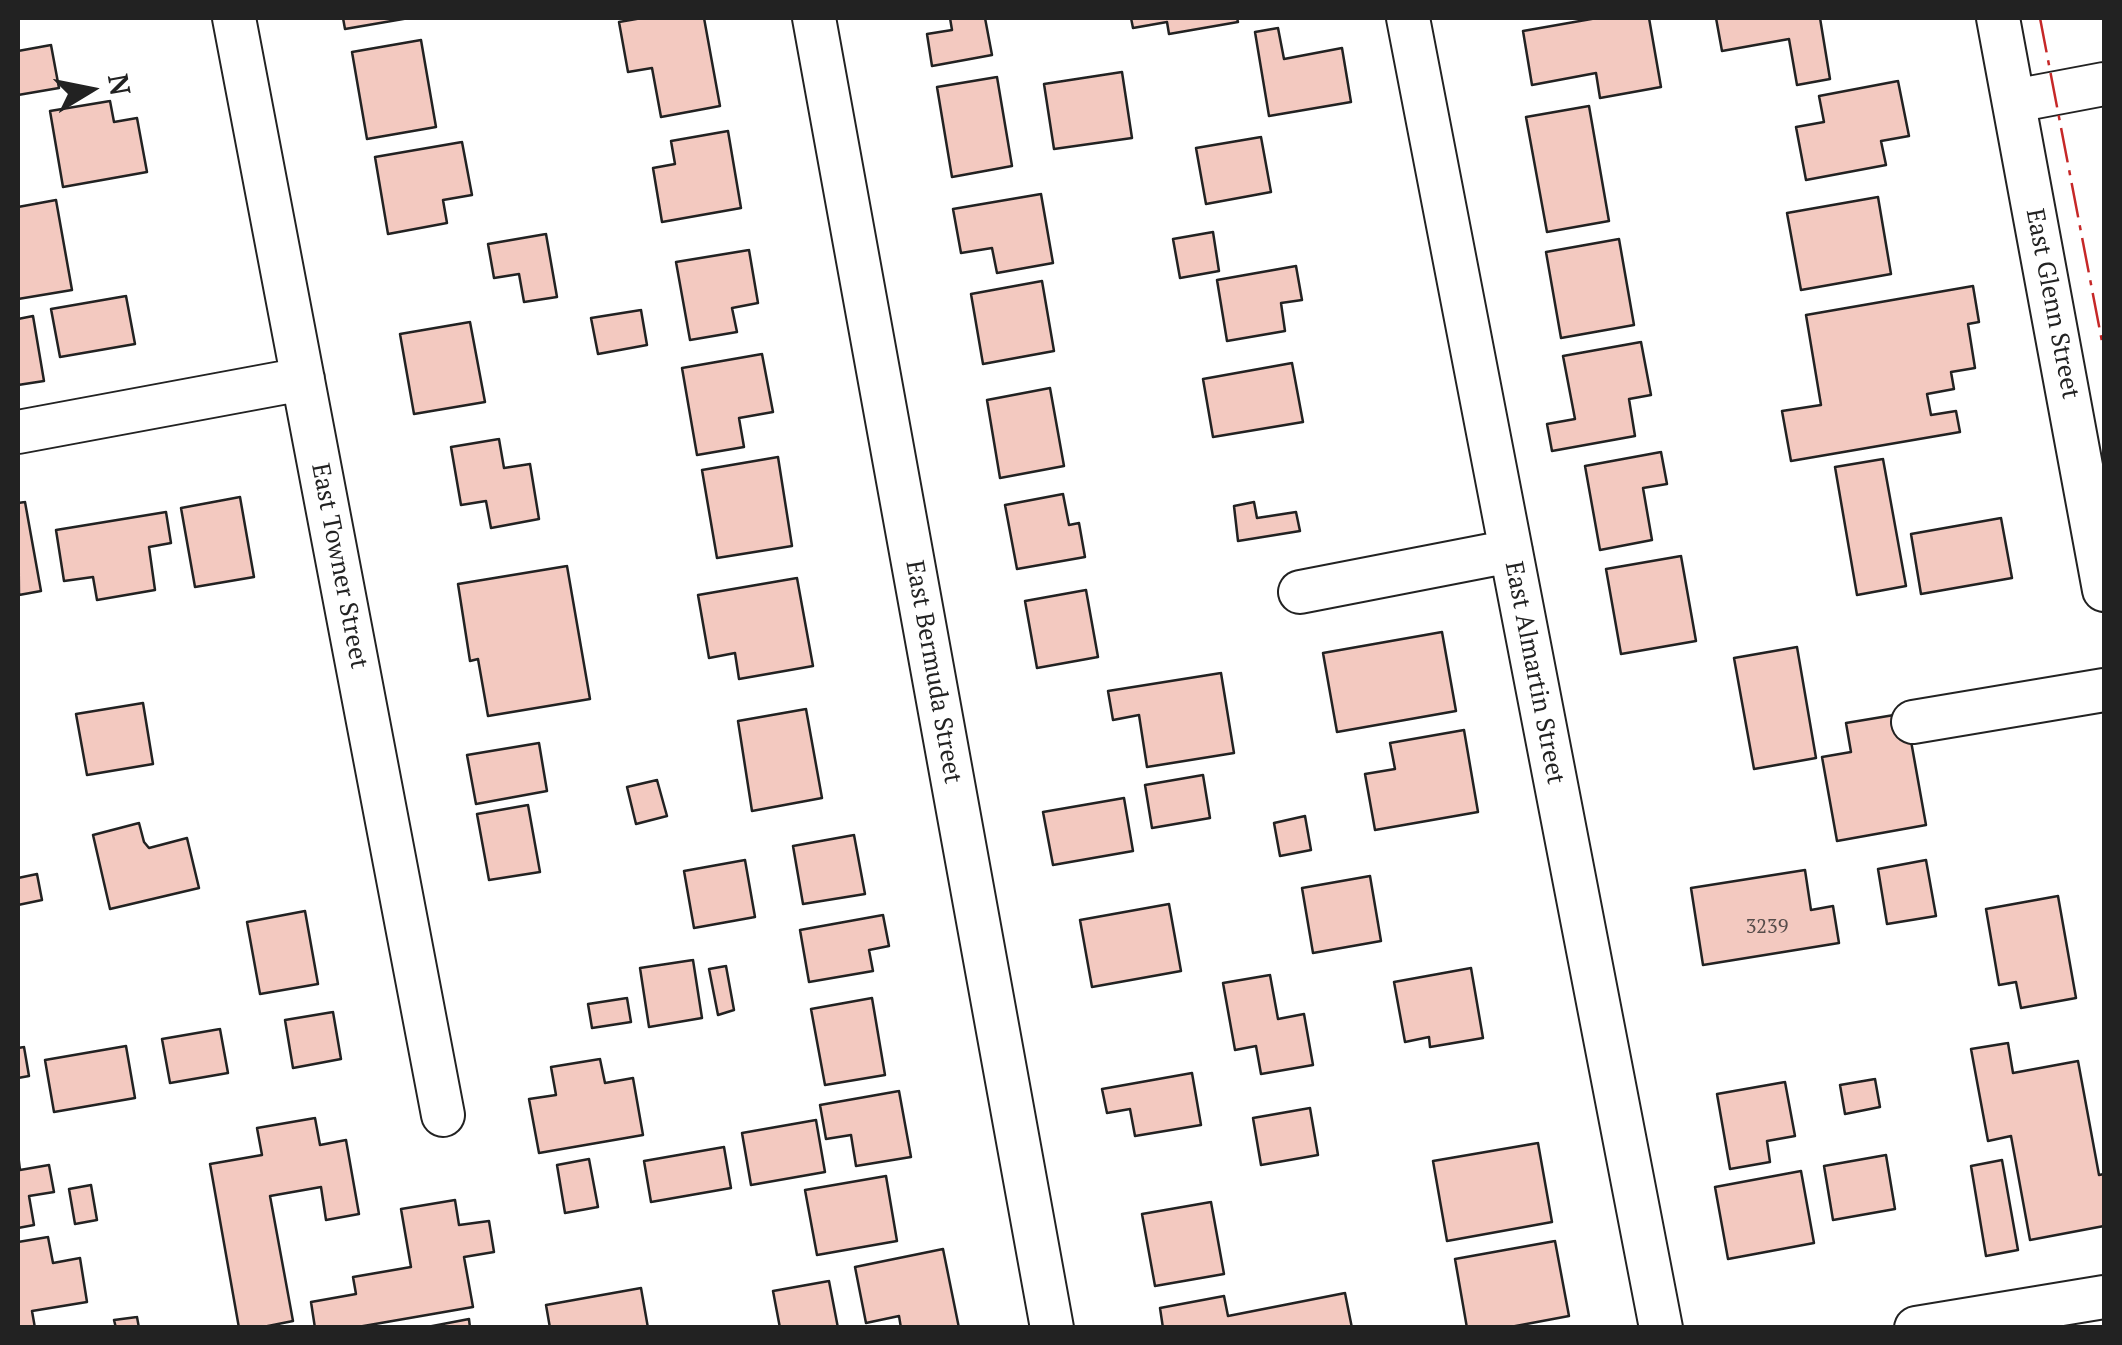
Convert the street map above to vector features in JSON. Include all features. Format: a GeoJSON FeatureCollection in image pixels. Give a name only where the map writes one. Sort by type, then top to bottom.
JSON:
{"type":"FeatureCollection","features":[{"type":"Feature","properties":{"kind":"street","name":"East Towner Street"},"geometry":{"type":"LineString","coordinates":[[234,18],[443,1115]]}},
{"type":"Feature","properties":{"kind":"street","name":"East Bermuda Street"},"geometry":{"type":"LineString","coordinates":[[814,18],[1052,1328]]}},
{"type":"Feature","properties":{"kind":"street","name":"East Almartin Street"},"geometry":{"type":"LineString","coordinates":[[1408,18],[1660,1328]]}},
{"type":"Feature","properties":{"kind":"street","name":"East Glenn Street"},"geometry":{"type":"LineString","coordinates":[[1998,18],[2091,446],[2104,590]]}},
{"type":"Feature","properties":{"kind":"street"},"geometry":{"type":"LineString","coordinates":[[2014,101],[2104,84]]}},
{"type":"Feature","properties":{"kind":"street"},"geometry":{"type":"LineString","coordinates":[[18,432],[303,378]]}},
{"type":"Feature","properties":{"kind":"street"},"geometry":{"type":"LineString","coordinates":[[1300,592],[1511,551]]}},
{"type":"Feature","properties":{"kind":"street"},"geometry":{"type":"LineString","coordinates":[[1913,722],[2104,690]]}},
{"type":"Feature","properties":{"kind":"street"},"geometry":{"type":"LineString","coordinates":[[1916,1328],[2104,1296]]}},
{"type":"Feature","properties":{"kind":"building"},"geometry":{"type":"Polygon","coordinates":[[[343,18],[409,18],[345,29],[343,18]]]}},
{"type":"Feature","properties":{"kind":"building"},"geometry":{"type":"Polygon","coordinates":[[[704,18],[720,106],[661,117],[652,68],[628,72],[619,22],[704,18]]]}},
{"type":"Feature","properties":{"kind":"building"},"geometry":{"type":"Polygon","coordinates":[[[950,18],[985,18],[992,55],[932,66],[927,34],[952,30],[950,18]]]}},
{"type":"Feature","properties":{"kind":"building"},"geometry":{"type":"Polygon","coordinates":[[[1131,18],[1237,18],[1238,22],[1169,34],[1167,22],[1133,28],[1131,18]]]}},
{"type":"Feature","properties":{"kind":"building"},"geometry":{"type":"Polygon","coordinates":[[[1597,18],[1649,18],[1661,87],[1600,98],[1596,73],[1532,85],[1523,31],[1597,18]]]}},
{"type":"Feature","properties":{"kind":"building"},"geometry":{"type":"Polygon","coordinates":[[[1716,18],[1820,18],[1830,79],[1797,85],[1789,39],[1722,51],[1716,18]]]}},
{"type":"Feature","properties":{"kind":"building"},"geometry":{"type":"Polygon","coordinates":[[[1278,28],[1284,59],[1342,48],[1351,102],[1269,116],[1255,32],[1278,28]]]}},
{"type":"Feature","properties":{"kind":"building"},"geometry":{"type":"Polygon","coordinates":[[[421,40],[436,127],[367,139],[352,52],[421,40]]]}},
{"type":"Feature","properties":{"kind":"building"},"geometry":{"type":"Polygon","coordinates":[[[51,45],[59,88],[18,95],[18,51],[51,45]]]}},
{"type":"Feature","properties":{"kind":"building"},"geometry":{"type":"Polygon","coordinates":[[[1122,72],[1132,138],[1054,149],[1044,84],[1122,72]]]}},
{"type":"Feature","properties":{"kind":"building"},"geometry":{"type":"Polygon","coordinates":[[[997,77],[1012,166],[952,177],[937,87],[997,77]]]}},
{"type":"Feature","properties":{"kind":"building"},"geometry":{"type":"Polygon","coordinates":[[[1898,81],[1909,136],[1881,141],[1886,165],[1806,180],[1796,127],[1824,122],[1819,96],[1898,81]]]}},
{"type":"Feature","properties":{"kind":"building"},"geometry":{"type":"Polygon","coordinates":[[[110,101],[114,122],[137,118],[147,172],[63,187],[50,111],[110,101]]]}},
{"type":"Feature","properties":{"kind":"building"},"geometry":{"type":"Polygon","coordinates":[[[1589,106],[1609,221],[1547,232],[1526,117],[1589,106]]]}},
{"type":"Feature","properties":{"kind":"building"},"geometry":{"type":"Polygon","coordinates":[[[728,131],[741,208],[662,222],[653,168],[675,164],[671,141],[728,131]]]}},
{"type":"Feature","properties":{"kind":"building"},"geometry":{"type":"Polygon","coordinates":[[[1261,137],[1271,192],[1206,204],[1196,148],[1261,137]]]}},
{"type":"Feature","properties":{"kind":"building"},"geometry":{"type":"Polygon","coordinates":[[[462,142],[472,195],[443,200],[447,223],[388,234],[375,157],[462,142]]]}},
{"type":"Feature","properties":{"kind":"building"},"geometry":{"type":"Polygon","coordinates":[[[1041,194],[1053,263],[997,273],[992,248],[961,253],[953,209],[1041,194]]]}},
{"type":"Feature","properties":{"kind":"building"},"geometry":{"type":"Polygon","coordinates":[[[1878,197],[1891,274],[1801,290],[1787,213],[1878,197]]]}},
{"type":"Feature","properties":{"kind":"building"},"geometry":{"type":"Polygon","coordinates":[[[56,200],[72,290],[18,299],[18,207],[56,200]]]}},
{"type":"Feature","properties":{"kind":"building"},"geometry":{"type":"Polygon","coordinates":[[[1213,232],[1219,271],[1180,278],[1173,239],[1213,232]]]}},
{"type":"Feature","properties":{"kind":"building"},"geometry":{"type":"Polygon","coordinates":[[[546,234],[557,297],[524,302],[519,274],[494,278],[488,244],[546,234]]]}},
{"type":"Feature","properties":{"kind":"building"},"geometry":{"type":"Polygon","coordinates":[[[1619,239],[1634,325],[1561,338],[1546,252],[1619,239]]]}},
{"type":"Feature","properties":{"kind":"building"},"geometry":{"type":"Polygon","coordinates":[[[749,250],[758,303],[732,308],[737,332],[690,340],[676,262],[749,250]]]}},
{"type":"Feature","properties":{"kind":"building"},"geometry":{"type":"Polygon","coordinates":[[[1296,266],[1302,300],[1281,303],[1285,331],[1227,341],[1217,280],[1296,266]]]}},
{"type":"Feature","properties":{"kind":"building"},"geometry":{"type":"Polygon","coordinates":[[[1042,281],[1054,351],[983,364],[971,294],[1042,281]]]}},
{"type":"Feature","properties":{"kind":"building"},"geometry":{"type":"Polygon","coordinates":[[[1973,286],[1979,322],[1968,324],[1975,368],[1951,372],[1954,389],[1927,394],[1931,415],[1956,411],[1960,432],[1791,461],[1782,411],[1821,405],[1806,315],[1973,286]]]}},
{"type":"Feature","properties":{"kind":"building"},"geometry":{"type":"Polygon","coordinates":[[[126,296],[135,344],[60,357],[51,309],[126,296]]]}},
{"type":"Feature","properties":{"kind":"building"},"geometry":{"type":"Polygon","coordinates":[[[641,310],[647,345],[598,354],[591,318],[641,310]]]}},
{"type":"Feature","properties":{"kind":"building"},"geometry":{"type":"Polygon","coordinates":[[[33,316],[44,381],[18,385],[18,319],[33,316]]]}},
{"type":"Feature","properties":{"kind":"building"},"geometry":{"type":"Polygon","coordinates":[[[470,322],[485,402],[414,414],[400,334],[470,322]]]}},
{"type":"Feature","properties":{"kind":"building"},"geometry":{"type":"Polygon","coordinates":[[[1641,342],[1651,395],[1629,399],[1635,436],[1552,451],[1547,424],[1575,419],[1563,356],[1641,342]]]}},
{"type":"Feature","properties":{"kind":"building"},"geometry":{"type":"Polygon","coordinates":[[[762,354],[773,412],[739,418],[744,447],[697,455],[682,368],[762,354]]]}},
{"type":"Feature","properties":{"kind":"building"},"geometry":{"type":"Polygon","coordinates":[[[1292,363],[1303,422],[1213,437],[1203,379],[1292,363]]]}},
{"type":"Feature","properties":{"kind":"building"},"geometry":{"type":"Polygon","coordinates":[[[1050,388],[1064,466],[1000,478],[987,400],[1050,388]]]}},
{"type":"Feature","properties":{"kind":"building"},"geometry":{"type":"Polygon","coordinates":[[[499,439],[504,468],[530,464],[539,519],[491,528],[486,501],[461,505],[451,447],[499,439]]]}},
{"type":"Feature","properties":{"kind":"building"},"geometry":{"type":"Polygon","coordinates":[[[1661,452],[1667,484],[1643,488],[1652,540],[1600,550],[1585,466],[1661,452]]]}},
{"type":"Feature","properties":{"kind":"building"},"geometry":{"type":"Polygon","coordinates":[[[778,457],[792,546],[717,558],[702,470],[778,457]]]}},
{"type":"Feature","properties":{"kind":"building"},"geometry":{"type":"Polygon","coordinates":[[[1883,459],[1906,586],[1857,595],[1835,467],[1883,459]]]}},
{"type":"Feature","properties":{"kind":"building"},"geometry":{"type":"Polygon","coordinates":[[[1063,494],[1069,525],[1079,523],[1085,557],[1017,569],[1005,505],[1063,494]]]}},
{"type":"Feature","properties":{"kind":"building"},"geometry":{"type":"Polygon","coordinates":[[[240,497],[254,577],[195,587],[181,508],[240,497]]]}},
{"type":"Feature","properties":{"kind":"building"},"geometry":{"type":"Polygon","coordinates":[[[25,502],[41,591],[19,595],[18,503],[25,502]]]}},
{"type":"Feature","properties":{"kind":"building"},"geometry":{"type":"Polygon","coordinates":[[[1254,502],[1257,518],[1296,512],[1300,531],[1238,541],[1234,506],[1254,502]]]}},
{"type":"Feature","properties":{"kind":"building"},"geometry":{"type":"Polygon","coordinates":[[[166,512],[171,543],[149,547],[155,590],[97,600],[93,577],[64,581],[56,530],[166,512]]]}},
{"type":"Feature","properties":{"kind":"building"},"geometry":{"type":"Polygon","coordinates":[[[2001,518],[2012,578],[1921,594],[1911,534],[2001,518]]]}},
{"type":"Feature","properties":{"kind":"building"},"geometry":{"type":"Polygon","coordinates":[[[1681,556],[1696,641],[1621,654],[1606,569],[1681,556]]]}},
{"type":"Feature","properties":{"kind":"building"},"geometry":{"type":"Polygon","coordinates":[[[567,566],[590,699],[488,716],[478,659],[470,661],[458,584],[567,566]]]}},
{"type":"Feature","properties":{"kind":"building"},"geometry":{"type":"Polygon","coordinates":[[[797,578],[813,666],[739,679],[735,653],[709,658],[698,595],[797,578]]]}},
{"type":"Feature","properties":{"kind":"building"},"geometry":{"type":"Polygon","coordinates":[[[1086,590],[1098,657],[1037,668],[1025,601],[1086,590]]]}},
{"type":"Feature","properties":{"kind":"building"},"geometry":{"type":"Polygon","coordinates":[[[1442,632],[1456,711],[1337,732],[1323,653],[1442,632]]]}},
{"type":"Feature","properties":{"kind":"building"},"geometry":{"type":"Polygon","coordinates":[[[1797,647],[1816,758],[1754,769],[1734,658],[1797,647]]]}},
{"type":"Feature","properties":{"kind":"building"},"geometry":{"type":"Polygon","coordinates":[[[1221,673],[1234,753],[1147,767],[1139,715],[1113,720],[1108,691],[1221,673]]]}},
{"type":"Feature","properties":{"kind":"building"},"geometry":{"type":"Polygon","coordinates":[[[143,703],[153,764],[87,775],[76,714],[143,703]]]}},
{"type":"Feature","properties":{"kind":"building"},"geometry":{"type":"Polygon","coordinates":[[[806,709],[822,798],[752,811],[738,721],[806,709]]]}},
{"type":"Feature","properties":{"kind":"building"},"geometry":{"type":"Polygon","coordinates":[[[1906,713],[1926,825],[1837,841],[1822,757],[1851,752],[1846,723],[1906,713]]]}},
{"type":"Feature","properties":{"kind":"building"},"geometry":{"type":"Polygon","coordinates":[[[1464,730],[1478,812],[1375,830],[1365,774],[1395,769],[1390,743],[1464,730]]]}},
{"type":"Feature","properties":{"kind":"building"},"geometry":{"type":"Polygon","coordinates":[[[539,743],[547,791],[476,804],[467,755],[539,743]]]}},
{"type":"Feature","properties":{"kind":"building"},"geometry":{"type":"Polygon","coordinates":[[[1203,775],[1210,818],[1152,828],[1145,785],[1203,775]]]}},
{"type":"Feature","properties":{"kind":"building"},"geometry":{"type":"Polygon","coordinates":[[[657,780],[667,816],[636,824],[627,787],[657,780]]]}},
{"type":"Feature","properties":{"kind":"building"},"geometry":{"type":"Polygon","coordinates":[[[1124,798],[1133,851],[1053,865],[1043,812],[1124,798]]]}},
{"type":"Feature","properties":{"kind":"building"},"geometry":{"type":"Polygon","coordinates":[[[528,805],[540,872],[489,880],[477,814],[528,805]]]}},
{"type":"Feature","properties":{"kind":"building"},"geometry":{"type":"Polygon","coordinates":[[[1305,816],[1311,850],[1280,856],[1274,823],[1305,816]]]}},
{"type":"Feature","properties":{"kind":"building"},"geometry":{"type":"Polygon","coordinates":[[[139,823],[149,848],[187,838],[199,888],[110,909],[93,835],[139,823]]]}},
{"type":"Feature","properties":{"kind":"building"},"geometry":{"type":"Polygon","coordinates":[[[854,835],[865,894],[803,904],[793,846],[854,835]]]}},
{"type":"Feature","properties":{"kind":"building"},"geometry":{"type":"Polygon","coordinates":[[[745,860],[755,917],[694,928],[684,871],[745,860]]]}},
{"type":"Feature","properties":{"kind":"building"},"geometry":{"type":"Polygon","coordinates":[[[1926,860],[1936,916],[1887,924],[1878,869],[1926,860]]]}},
{"type":"Feature","properties":{"kind":"building"},"geometry":{"type":"Polygon","coordinates":[[[1805,870],[1811,910],[1833,906],[1839,943],[1703,965],[1691,888],[1805,870]]]}},
{"type":"Feature","properties":{"kind":"building"},"geometry":{"type":"Polygon","coordinates":[[[37,874],[42,900],[18,905],[18,878],[37,874]]]}},
{"type":"Feature","properties":{"kind":"building"},"geometry":{"type":"Polygon","coordinates":[[[1370,876],[1381,941],[1313,953],[1302,888],[1370,876]]]}},
{"type":"Feature","properties":{"kind":"building"},"geometry":{"type":"Polygon","coordinates":[[[2058,896],[2076,998],[2021,1008],[2016,982],[1999,985],[1986,909],[2058,896]]]}},
{"type":"Feature","properties":{"kind":"building"},"geometry":{"type":"Polygon","coordinates":[[[1169,904],[1181,971],[1092,987],[1080,920],[1169,904]]]}},
{"type":"Feature","properties":{"kind":"building"},"geometry":{"type":"Polygon","coordinates":[[[305,911],[318,984],[260,994],[247,922],[305,911]]]}},
{"type":"Feature","properties":{"kind":"building"},"geometry":{"type":"Polygon","coordinates":[[[883,915],[889,946],[869,950],[873,971],[809,982],[800,930],[883,915]]]}},
{"type":"Feature","properties":{"kind":"building"},"geometry":{"type":"Polygon","coordinates":[[[693,960],[702,1018],[649,1027],[640,968],[693,960]]]}},
{"type":"Feature","properties":{"kind":"building"},"geometry":{"type":"Polygon","coordinates":[[[726,966],[734,1010],[718,1015],[709,969],[726,966]]]}},
{"type":"Feature","properties":{"kind":"building"},"geometry":{"type":"Polygon","coordinates":[[[1471,968],[1483,1038],[1430,1047],[1429,1037],[1405,1042],[1394,982],[1471,968]]]}},
{"type":"Feature","properties":{"kind":"building"},"geometry":{"type":"Polygon","coordinates":[[[1270,975],[1278,1019],[1304,1014],[1313,1065],[1261,1074],[1256,1046],[1235,1050],[1223,983],[1270,975]]]}},
{"type":"Feature","properties":{"kind":"building"},"geometry":{"type":"Polygon","coordinates":[[[627,998],[631,1022],[592,1028],[588,1004],[627,998]]]}},
{"type":"Feature","properties":{"kind":"building"},"geometry":{"type":"Polygon","coordinates":[[[872,998],[885,1075],[825,1085],[811,1009],[872,998]]]}},
{"type":"Feature","properties":{"kind":"building"},"geometry":{"type":"Polygon","coordinates":[[[333,1012],[341,1059],[293,1068],[285,1020],[333,1012]]]}},
{"type":"Feature","properties":{"kind":"building"},"geometry":{"type":"Polygon","coordinates":[[[220,1029],[228,1073],[170,1083],[162,1039],[220,1029]]]}},
{"type":"Feature","properties":{"kind":"building"},"geometry":{"type":"Polygon","coordinates":[[[2008,1043],[2013,1073],[2078,1061],[2099,1175],[2104,1174],[2104,1226],[2030,1240],[2011,1136],[1988,1141],[1971,1049],[2008,1043]]]}},
{"type":"Feature","properties":{"kind":"building"},"geometry":{"type":"Polygon","coordinates":[[[126,1046],[135,1098],[54,1112],[45,1060],[126,1046]]]}},
{"type":"Feature","properties":{"kind":"building"},"geometry":{"type":"Polygon","coordinates":[[[24,1047],[29,1076],[18,1078],[18,1048],[24,1047]]]}},
{"type":"Feature","properties":{"kind":"building"},"geometry":{"type":"Polygon","coordinates":[[[600,1059],[605,1083],[633,1078],[643,1135],[539,1153],[529,1099],[556,1095],[551,1067],[600,1059]]]}},
{"type":"Feature","properties":{"kind":"building"},"geometry":{"type":"Polygon","coordinates":[[[1192,1073],[1201,1125],[1135,1136],[1130,1109],[1107,1113],[1102,1089],[1192,1073]]]}},
{"type":"Feature","properties":{"kind":"building"},"geometry":{"type":"Polygon","coordinates":[[[1875,1079],[1880,1107],[1845,1114],[1840,1085],[1875,1079]]]}},
{"type":"Feature","properties":{"kind":"building"},"geometry":{"type":"Polygon","coordinates":[[[1785,1082],[1795,1136],[1767,1141],[1770,1162],[1730,1169],[1717,1094],[1785,1082]]]}},
{"type":"Feature","properties":{"kind":"building"},"geometry":{"type":"Polygon","coordinates":[[[899,1091],[911,1157],[856,1166],[851,1135],[826,1139],[820,1105],[899,1091]]]}},
{"type":"Feature","properties":{"kind":"building"},"geometry":{"type":"Polygon","coordinates":[[[1310,1108],[1318,1155],[1261,1165],[1253,1118],[1310,1108]]]}},
{"type":"Feature","properties":{"kind":"building"},"geometry":{"type":"Polygon","coordinates":[[[315,1118],[320,1145],[346,1140],[359,1214],[326,1220],[321,1187],[270,1196],[293,1321],[239,1328],[210,1164],[262,1155],[257,1128],[315,1118]]]}},
{"type":"Feature","properties":{"kind":"building"},"geometry":{"type":"Polygon","coordinates":[[[816,1120],[825,1172],[751,1185],[742,1133],[816,1120]]]}},
{"type":"Feature","properties":{"kind":"building"},"geometry":{"type":"Polygon","coordinates":[[[1538,1143],[1552,1222],[1447,1241],[1433,1161],[1538,1143]]]}},
{"type":"Feature","properties":{"kind":"building"},"geometry":{"type":"Polygon","coordinates":[[[724,1147],[731,1188],[651,1202],[644,1161],[724,1147]]]}},
{"type":"Feature","properties":{"kind":"building"},"geometry":{"type":"Polygon","coordinates":[[[18,1154],[20,1170],[49,1165],[54,1192],[29,1196],[34,1225],[18,1228],[18,1154]]]}},
{"type":"Feature","properties":{"kind":"building"},"geometry":{"type":"Polygon","coordinates":[[[1886,1155],[1895,1209],[1833,1220],[1824,1166],[1886,1155]]]}},
{"type":"Feature","properties":{"kind":"building"},"geometry":{"type":"Polygon","coordinates":[[[589,1159],[598,1207],[565,1213],[557,1165],[589,1159]]]}},
{"type":"Feature","properties":{"kind":"building"},"geometry":{"type":"Polygon","coordinates":[[[2002,1160],[2018,1250],[1986,1256],[1971,1166],[2002,1160]]]}},
{"type":"Feature","properties":{"kind":"building"},"geometry":{"type":"Polygon","coordinates":[[[1801,1171],[1814,1243],[1728,1259],[1715,1187],[1801,1171]]]}},
{"type":"Feature","properties":{"kind":"building"},"geometry":{"type":"Polygon","coordinates":[[[886,1176],[897,1241],[817,1255],[805,1190],[886,1176]]]}},
{"type":"Feature","properties":{"kind":"building"},"geometry":{"type":"Polygon","coordinates":[[[91,1185],[97,1220],[75,1224],[69,1189],[91,1185]]]}},
{"type":"Feature","properties":{"kind":"building"},"geometry":{"type":"Polygon","coordinates":[[[455,1200],[459,1225],[489,1221],[494,1252],[464,1257],[473,1307],[352,1328],[315,1328],[311,1302],[356,1294],[353,1277],[411,1267],[401,1209],[455,1200]]]}},
{"type":"Feature","properties":{"kind":"building"},"geometry":{"type":"Polygon","coordinates":[[[1211,1202],[1224,1274],[1155,1286],[1142,1214],[1211,1202]]]}},
{"type":"Feature","properties":{"kind":"building"},"geometry":{"type":"Polygon","coordinates":[[[48,1237],[53,1263],[80,1258],[87,1302],[32,1311],[35,1328],[18,1328],[18,1242],[48,1237]]]}},
{"type":"Feature","properties":{"kind":"building"},"geometry":{"type":"Polygon","coordinates":[[[1555,1241],[1569,1316],[1505,1328],[1467,1328],[1455,1259],[1555,1241]]]}},
{"type":"Feature","properties":{"kind":"building"},"geometry":{"type":"Polygon","coordinates":[[[943,1249],[959,1328],[901,1328],[899,1316],[866,1323],[855,1267],[943,1249]]]}},
{"type":"Feature","properties":{"kind":"building"},"geometry":{"type":"Polygon","coordinates":[[[829,1281],[838,1328],[780,1328],[773,1291],[829,1281]]]}},
{"type":"Feature","properties":{"kind":"building"},"geometry":{"type":"Polygon","coordinates":[[[641,1288],[648,1328],[550,1328],[546,1305],[641,1288]]]}},
{"type":"Feature","properties":{"kind":"building"},"geometry":{"type":"Polygon","coordinates":[[[1345,1293],[1352,1328],[1163,1328],[1160,1308],[1224,1296],[1228,1316],[1345,1293]]]}},
{"type":"Feature","properties":{"kind":"building"},"geometry":{"type":"Polygon","coordinates":[[[137,1317],[139,1328],[116,1328],[114,1320],[137,1317]]]}},
{"type":"Feature","properties":{"kind":"building"},"geometry":{"type":"Polygon","coordinates":[[[469,1319],[470,1328],[422,1328],[469,1319]]]}},
{"type":"Feature","properties":{"kind":"power"},"geometry":{"type":"LineString","coordinates":[[2040,18],[2104,352]]}}]}
